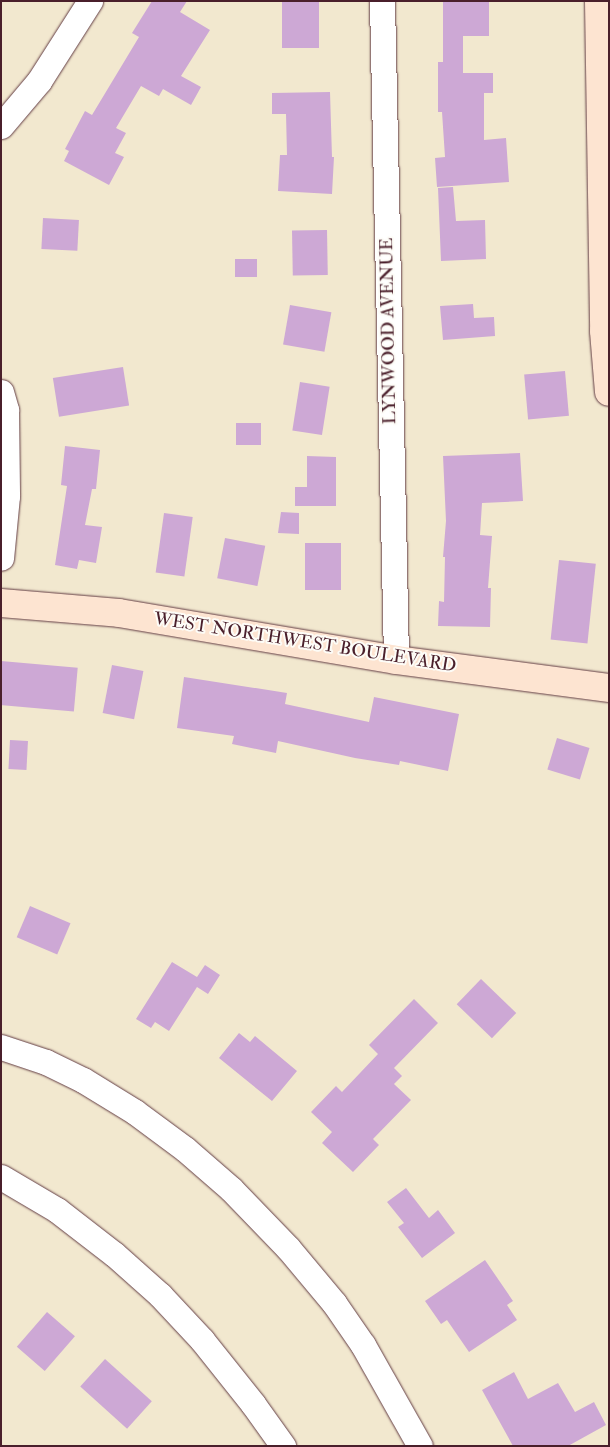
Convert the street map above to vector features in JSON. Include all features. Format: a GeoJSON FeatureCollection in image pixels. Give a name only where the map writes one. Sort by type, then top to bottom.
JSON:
{"type":"FeatureCollection","features":[{"type":"Feature","properties":{"kind":"main road"},"geometry":{"type":"LineString","coordinates":[[598,1],[609,392]]}},
{"type":"Feature","properties":{"kind":"main road","name":"WEST NORTHWEST BOULEVARD"},"geometry":{"type":"LineString","coordinates":[[1,603],[119,613],[396,660],[609,688]]}},
{"type":"Feature","properties":{"kind":"street"},"geometry":{"type":"LineString","coordinates":[[1,126],[39,81],[90,1]]}},
{"type":"Feature","properties":{"kind":"street","name":"LYNWOOD AVENUE"},"geometry":{"type":"LineString","coordinates":[[382,1],[396,660]]}},
{"type":"Feature","properties":{"kind":"street"},"geometry":{"type":"LineString","coordinates":[[1,392],[6,410],[7,496],[1,558]]}},
{"type":"Feature","properties":{"kind":"street"},"geometry":{"type":"LineString","coordinates":[[1,1047],[46,1062],[83,1080],[135,1112],[185,1149],[231,1189],[288,1248],[334,1303],[363,1345],[420,1446]]}},
{"type":"Feature","properties":{"kind":"street"},"geometry":{"type":"LineString","coordinates":[[1,1177],[57,1210],[114,1254],[160,1295],[202,1340],[253,1404],[282,1446]]}},
{"type":"Feature","properties":{"kind":"building"},"geometry":{"type":"Polygon","coordinates":[[[152,1],[187,1],[180,12],[210,30],[181,76],[201,87],[191,105],[163,89],[159,96],[141,86],[116,128],[126,133],[115,153],[124,157],[109,185],[64,161],[69,151],[65,149],[85,111],[92,115],[139,37],[132,33],[152,1]]]}},
{"type":"Feature","properties":{"kind":"building"},"geometry":{"type":"Polygon","coordinates":[[[282,1],[319,1],[319,48],[282,48],[282,1]]]}},
{"type":"Feature","properties":{"kind":"building"},"geometry":{"type":"Polygon","coordinates":[[[443,1],[489,1],[489,36],[463,36],[463,73],[493,73],[493,93],[484,93],[484,140],[506,138],[509,182],[437,187],[435,158],[445,157],[442,112],[438,112],[438,62],[443,62],[443,1]]]}},
{"type":"Feature","properties":{"kind":"building"},"geometry":{"type":"Polygon","coordinates":[[[330,92],[332,157],[334,157],[332,194],[278,191],[280,155],[287,155],[286,114],[272,114],[272,93],[330,92]]]}},
{"type":"Feature","properties":{"kind":"building"},"geometry":{"type":"Polygon","coordinates":[[[453,187],[456,221],[485,220],[486,259],[441,261],[438,188],[453,187]]]}},
{"type":"Feature","properties":{"kind":"building"},"geometry":{"type":"Polygon","coordinates":[[[43,218],[79,220],[77,251],[41,249],[43,218]]]}},
{"type":"Feature","properties":{"kind":"building"},"geometry":{"type":"Polygon","coordinates":[[[327,230],[328,275],[293,276],[292,231],[327,230]]]}},
{"type":"Feature","properties":{"kind":"building"},"geometry":{"type":"Polygon","coordinates":[[[235,259],[257,259],[257,277],[235,277],[235,259]]]}},
{"type":"Feature","properties":{"kind":"building"},"geometry":{"type":"Polygon","coordinates":[[[473,304],[474,318],[494,317],[495,336],[443,340],[440,306],[473,304]]]}},
{"type":"Feature","properties":{"kind":"building"},"geometry":{"type":"Polygon","coordinates":[[[290,305],[331,312],[324,352],[283,344],[290,305]]]}},
{"type":"Feature","properties":{"kind":"building"},"geometry":{"type":"Polygon","coordinates":[[[123,367],[129,406],[59,417],[53,378],[123,367]]]}},
{"type":"Feature","properties":{"kind":"building"},"geometry":{"type":"Polygon","coordinates":[[[565,371],[569,416],[528,419],[524,375],[565,371]]]}},
{"type":"Feature","properties":{"kind":"building"},"geometry":{"type":"Polygon","coordinates":[[[300,382],[330,387],[322,435],[292,430],[300,382]]]}},
{"type":"Feature","properties":{"kind":"building"},"geometry":{"type":"Polygon","coordinates":[[[236,423],[261,423],[261,445],[236,445],[236,423]]]}},
{"type":"Feature","properties":{"kind":"building"},"geometry":{"type":"Polygon","coordinates":[[[65,446],[100,450],[96,489],[92,489],[85,525],[102,527],[96,563],[79,560],[77,569],[55,565],[67,486],[61,485],[65,446]]]}},
{"type":"Feature","properties":{"kind":"building"},"geometry":{"type":"Polygon","coordinates":[[[520,453],[523,501],[482,503],[480,535],[492,536],[488,588],[491,588],[490,627],[438,626],[439,601],[444,602],[445,557],[443,557],[446,521],[443,456],[520,453]]]}},
{"type":"Feature","properties":{"kind":"building"},"geometry":{"type":"Polygon","coordinates":[[[307,456],[336,457],[336,506],[295,506],[295,487],[307,487],[307,456]]]}},
{"type":"Feature","properties":{"kind":"building"},"geometry":{"type":"Polygon","coordinates":[[[281,512],[299,513],[299,534],[278,533],[281,512]]]}},
{"type":"Feature","properties":{"kind":"building"},"geometry":{"type":"Polygon","coordinates":[[[164,513],[193,517],[184,576],[156,572],[164,513]]]}},
{"type":"Feature","properties":{"kind":"building"},"geometry":{"type":"Polygon","coordinates":[[[225,538],[265,546],[257,586],[217,578],[225,538]]]}},
{"type":"Feature","properties":{"kind":"building"},"geometry":{"type":"Polygon","coordinates":[[[305,543],[341,543],[341,590],[305,590],[305,543]]]}},
{"type":"Feature","properties":{"kind":"building"},"geometry":{"type":"Polygon","coordinates":[[[559,560],[596,564],[587,643],[551,640],[559,560]]]}},
{"type":"Feature","properties":{"kind":"building"},"geometry":{"type":"Polygon","coordinates":[[[1,661],[78,668],[74,712],[1,705],[1,661]]]}},
{"type":"Feature","properties":{"kind":"building"},"geometry":{"type":"Polygon","coordinates":[[[112,665],[143,671],[134,719],[103,713],[112,665]]]}},
{"type":"Feature","properties":{"kind":"building"},"geometry":{"type":"Polygon","coordinates":[[[184,677],[287,693],[285,704],[369,722],[374,697],[459,714],[448,771],[400,761],[399,765],[355,758],[278,741],[276,753],[232,744],[234,736],[177,728],[184,677]]]}},
{"type":"Feature","properties":{"kind":"building"},"geometry":{"type":"Polygon","coordinates":[[[557,738],[590,748],[580,779],[547,770],[557,738]]]}},
{"type":"Feature","properties":{"kind":"building"},"geometry":{"type":"Polygon","coordinates":[[[10,740],[28,741],[26,770],[8,769],[10,740]]]}},
{"type":"Feature","properties":{"kind":"building"},"geometry":{"type":"Polygon","coordinates":[[[30,906],[71,923],[57,954],[17,937],[30,906]]]}},
{"type":"Feature","properties":{"kind":"building"},"geometry":{"type":"Polygon","coordinates":[[[172,962],[197,977],[205,965],[220,975],[208,994],[197,987],[169,1031],[155,1022],[151,1028],[136,1019],[172,962]]]}},
{"type":"Feature","properties":{"kind":"building"},"geometry":{"type":"Polygon","coordinates":[[[481,979],[516,1013],[492,1038],[457,1004],[481,979]]]}},
{"type":"Feature","properties":{"kind":"building"},"geometry":{"type":"Polygon","coordinates":[[[414,999],[438,1023],[394,1068],[402,1076],[394,1084],[411,1100],[373,1139],[379,1145],[353,1172],[322,1143],[332,1132],[311,1112],[336,1086],[342,1092],[378,1054],[369,1045],[414,999]]]}},
{"type":"Feature","properties":{"kind":"building"},"geometry":{"type":"Polygon","coordinates":[[[239,1033],[250,1042],[255,1036],[297,1071],[272,1101],[219,1058],[239,1033]]]}},
{"type":"Feature","properties":{"kind":"building"},"geometry":{"type":"Polygon","coordinates":[[[406,1188],[429,1218],[438,1210],[455,1233],[422,1258],[398,1227],[404,1223],[387,1202],[406,1188]]]}},
{"type":"Feature","properties":{"kind":"building"},"geometry":{"type":"Polygon","coordinates":[[[485,1260],[513,1301],[507,1305],[517,1320],[469,1352],[447,1320],[441,1324],[425,1301],[485,1260]]]}},
{"type":"Feature","properties":{"kind":"building"},"geometry":{"type":"Polygon","coordinates":[[[47,1312],[75,1336],[45,1371],[17,1347],[47,1312]]]}},
{"type":"Feature","properties":{"kind":"building"},"geometry":{"type":"Polygon","coordinates":[[[105,1359],[152,1401],[127,1429],[80,1386],[105,1359]]]}},
{"type":"Feature","properties":{"kind":"building"},"geometry":{"type":"Polygon","coordinates":[[[514,1372],[528,1399],[558,1383],[575,1412],[594,1402],[606,1425],[568,1446],[513,1446],[482,1390],[514,1372]]]}}]}
